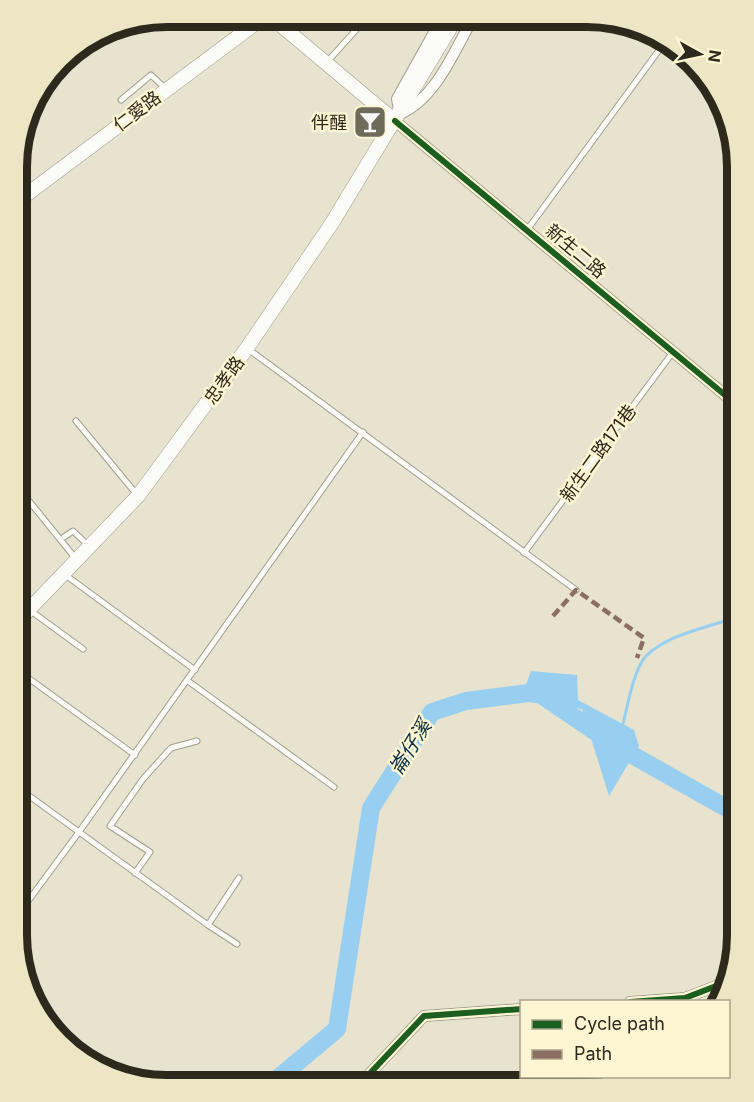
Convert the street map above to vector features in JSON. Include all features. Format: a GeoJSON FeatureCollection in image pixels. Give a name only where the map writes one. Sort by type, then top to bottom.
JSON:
{"type":"FeatureCollection","features":[{"type":"Feature","properties":{"kind":"main road","name":"仁愛路"},"geometry":{"type":"LineString","coordinates":[[27,194],[251,27]]}},
{"type":"Feature","properties":{"kind":"main road"},"geometry":{"type":"LineString","coordinates":[[282,27],[398,117],[450,27]]}},
{"type":"Feature","properties":{"kind":"main road","name":"忠孝路"},"geometry":{"type":"LineString","coordinates":[[29,610],[138,496],[247,348],[332,223],[398,117]]}},
{"type":"Feature","properties":{"kind":"street","name":"忠孝路"},"geometry":{"type":"LineString","coordinates":[[437,27],[397,99],[398,117],[416,107],[434,85],[468,27]]}},
{"type":"Feature","properties":{"kind":"street","name":"新生二路"},"geometry":{"type":"LineString","coordinates":[[398,117],[527,230],[727,397]]}},
{"type":"Feature","properties":{"kind":"street"},"geometry":{"type":"LineString","coordinates":[[658,1000],[685,998],[718,985]]}},
{"type":"Feature","properties":{"kind":"street"},"geometry":{"type":"LineString","coordinates":[[368,1075],[424,1016],[520,1009]]}},
{"type":"Feature","properties":{"kind":"lane"},"geometry":{"type":"LineString","coordinates":[[326,63],[359,27]]}},
{"type":"Feature","properties":{"kind":"lane"},"geometry":{"type":"LineString","coordinates":[[527,230],[660,48]]}},
{"type":"Feature","properties":{"kind":"lane"},"geometry":{"type":"LineString","coordinates":[[121,100],[151,75],[166,89]]}},
{"type":"Feature","properties":{"kind":"lane"},"geometry":{"type":"LineString","coordinates":[[247,348],[576,590]]}},
{"type":"Feature","properties":{"kind":"lane","name":"新生二路171巷"},"geometry":{"type":"LineString","coordinates":[[524,553],[673,352]]}},
{"type":"Feature","properties":{"kind":"lane"},"geometry":{"type":"LineString","coordinates":[[76,421],[138,496]]}},
{"type":"Feature","properties":{"kind":"lane"},"geometry":{"type":"LineString","coordinates":[[27,901],[188,681],[363,432]]}},
{"type":"Feature","properties":{"kind":"lane"},"geometry":{"type":"LineString","coordinates":[[27,498],[77,561]]}},
{"type":"Feature","properties":{"kind":"lane"},"geometry":{"type":"LineString","coordinates":[[64,537],[73,531],[90,547]]}},
{"type":"Feature","properties":{"kind":"lane"},"geometry":{"type":"LineString","coordinates":[[64,574],[195,670]]}},
{"type":"Feature","properties":{"kind":"lane"},"geometry":{"type":"LineString","coordinates":[[29,610],[83,649]]}},
{"type":"Feature","properties":{"kind":"lane"},"geometry":{"type":"LineString","coordinates":[[27,677],[135,755]]}},
{"type":"Feature","properties":{"kind":"lane"},"geometry":{"type":"LineString","coordinates":[[188,681],[334,787]]}},
{"type":"Feature","properties":{"kind":"lane"},"geometry":{"type":"LineString","coordinates":[[135,873],[150,852],[110,826],[143,779],[171,748],[197,741]]}},
{"type":"Feature","properties":{"kind":"lane"},"geometry":{"type":"LineString","coordinates":[[27,794],[237,944]]}},
{"type":"Feature","properties":{"kind":"lane"},"geometry":{"type":"LineString","coordinates":[[208,925],[239,878]]}},
{"type":"Feature","properties":{"kind":"water"},"geometry":{"type":"Polygon","coordinates":[[[531,671],[577,675],[578,700],[634,730],[639,746],[609,796],[582,709],[520,701],[531,671]]]}},
{"type":"Feature","properties":{"kind":"waterway"},"geometry":{"type":"LineString","coordinates":[[622,728],[634,680],[646,656],[655,648],[677,637],[727,620]]}},
{"type":"Feature","properties":{"kind":"waterway","name":"崙仔溪"},"geometry":{"type":"LineString","coordinates":[[282,1075],[337,1029],[371,808],[432,712],[466,701],[537,692],[618,747],[727,808]]}},
{"type":"Feature","properties":{"kind":"marked path"},"geometry":{"type":"LineString","coordinates":[[553,616],[576,590],[644,638],[637,658]]}},
{"type":"Feature","properties":{"kind":"cycle path"},"geometry":{"type":"LineString","coordinates":[[395,121],[727,397]]}},
{"type":"Feature","properties":{"kind":"cycle path"},"geometry":{"type":"LineString","coordinates":[[658,1000],[685,998],[718,985]]}},
{"type":"Feature","properties":{"kind":"cycle path"},"geometry":{"type":"LineString","coordinates":[[368,1075],[424,1016],[520,1009]]}},
{"type":"Feature","properties":{"kind":"place","name":"伴醒"},"geometry":{"type":"Point","coordinates":[370,122]}}]}
